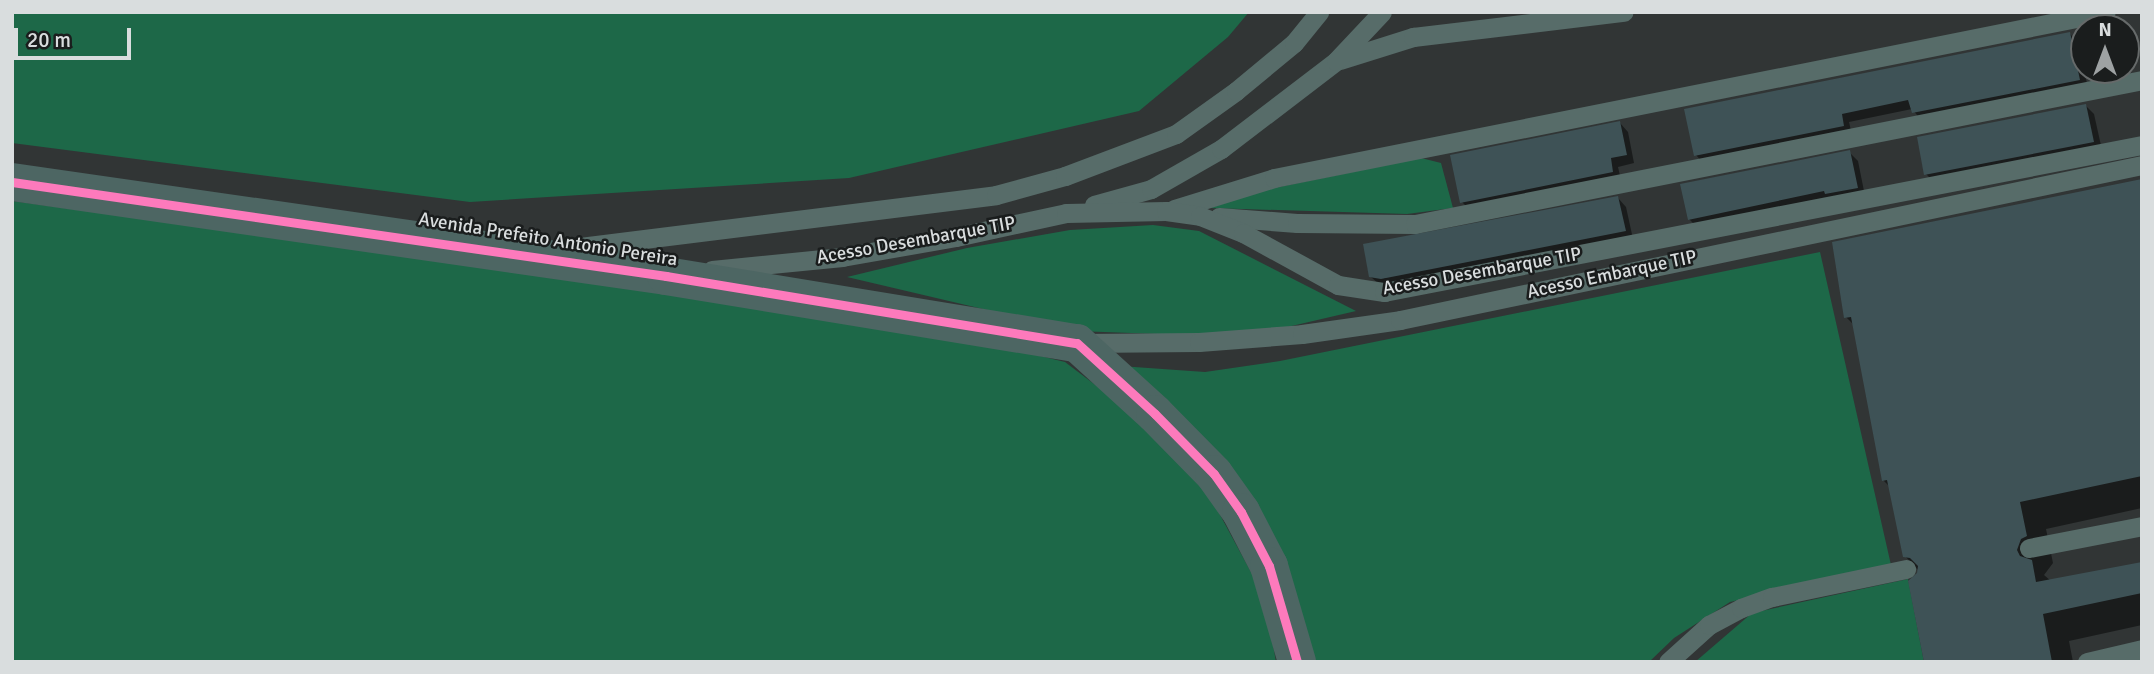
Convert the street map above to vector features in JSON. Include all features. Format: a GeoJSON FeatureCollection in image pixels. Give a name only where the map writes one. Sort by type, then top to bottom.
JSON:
{"type":"FeatureCollection","features":[{"type":"Feature","properties":{"kind":"street","name":"Avenida Prefeito Antonio Pereira"},"geometry":{"type":"LineString","coordinates":[[12,182],[666,276],[1077,343]]}},
{"type":"Feature","properties":{"kind":"street"},"geometry":{"type":"LineString","coordinates":[[1077,343],[1165,424],[1214,474],[1241,512],[1269,566],[1297,662]]}},
{"type":"Feature","properties":{"kind":"lane"},"geometry":{"type":"LineString","coordinates":[[517,255],[996,195],[1065,176],[1176,134],[1236,91],[1294,43],[1319,12]]}},
{"type":"Feature","properties":{"kind":"lane"},"geometry":{"type":"LineString","coordinates":[[1066,213],[1151,189],[1221,149],[1336,61],[1382,12]]}},
{"type":"Feature","properties":{"kind":"lane"},"geometry":{"type":"LineString","coordinates":[[1336,61],[1413,37],[1624,12]]}},
{"type":"Feature","properties":{"kind":"lane"},"geometry":{"type":"LineString","coordinates":[[1166,211],[1274,178],[2106,12]]}},
{"type":"Feature","properties":{"kind":"lane"},"geometry":{"type":"LineString","coordinates":[[1200,216],[1297,223],[1415,224],[2142,80]]}},
{"type":"Feature","properties":{"kind":"lane","name":"Acesso Desembarque TIP"},"geometry":{"type":"LineString","coordinates":[[666,276],[842,257],[956,237],[1066,213],[1166,211],[1200,216],[1243,233],[1338,285],[1384,292],[2142,145]]}},
{"type":"Feature","properties":{"kind":"lane","name":"Acesso Embarque TIP"},"geometry":{"type":"LineString","coordinates":[[1077,343],[1199,342],[1302,334],[1400,320],[2142,164]]}},
{"type":"Feature","properties":{"kind":"lane"},"geometry":{"type":"LineString","coordinates":[[2029,548],[2142,526]]}},
{"type":"Feature","properties":{"kind":"lane"},"geometry":{"type":"LineString","coordinates":[[1668,662],[1709,625],[1741,608],[1772,597],[1906,569]]}},
{"type":"Feature","properties":{"kind":"lane"},"geometry":{"type":"LineString","coordinates":[[2087,662],[2142,649]]}},
{"type":"Feature","properties":{"kind":"green space"},"geometry":{"type":"Polygon","coordinates":[[[12,12],[1249,12],[1228,37],[1139,111],[849,178],[470,202],[12,143],[12,12]]]}},
{"type":"Feature","properties":{"kind":"green space"},"geometry":{"type":"Polygon","coordinates":[[[1421,158],[1441,163],[1453,208],[1407,214],[1210,208],[1264,190],[1421,158]]]}},
{"type":"Feature","properties":{"kind":"green space"},"geometry":{"type":"Polygon","coordinates":[[[12,201],[893,320],[1065,362],[1143,421],[1212,500],[1265,598],[1276,662],[12,662],[12,201]]]}},
{"type":"Feature","properties":{"kind":"green space"},"geometry":{"type":"Polygon","coordinates":[[[1153,225],[1199,231],[1356,311],[1283,328],[1186,335],[1076,331],[847,277],[967,248],[1070,230],[1153,225]]]}},
{"type":"Feature","properties":{"kind":"green space"},"geometry":{"type":"Polygon","coordinates":[[[1820,252],[1891,565],[1730,602],[1674,638],[1649,662],[1314,662],[1277,566],[1120,366],[1205,372],[1280,361],[1820,252]]]}},
{"type":"Feature","properties":{"kind":"green space"},"geometry":{"type":"Polygon","coordinates":[[[1908,579],[1924,662],[1695,662],[1752,613],[1908,579]]]}},
{"type":"Feature","properties":{"kind":"building"},"geometry":{"type":"Polygon","coordinates":[[[2070,32],[2070,82],[1912,113],[1908,100],[1842,114],[1844,126],[1694,156],[1684,109],[2070,32]]]}},
{"type":"Feature","properties":{"kind":"building"},"geometry":{"type":"Polygon","coordinates":[[[2086,104],[2094,142],[1924,175],[1917,137],[2086,104]]]}},
{"type":"Feature","properties":{"kind":"building"},"geometry":{"type":"Polygon","coordinates":[[[1620,121],[1627,155],[1611,158],[1613,172],[1460,203],[1450,155],[1620,121]]]}},
{"type":"Feature","properties":{"kind":"building"},"geometry":{"type":"Polygon","coordinates":[[[1850,150],[1858,188],[1825,194],[1824,191],[1688,220],[1680,184],[1850,150]]]}},
{"type":"Feature","properties":{"kind":"building"},"geometry":{"type":"Polygon","coordinates":[[[2142,179],[2142,476],[2020,502],[2027,536],[2021,539],[2017,550],[2020,556],[2032,560],[2036,582],[2142,562],[2142,593],[2043,614],[2052,662],[1924,662],[1908,581],[1917,573],[1918,566],[1910,558],[1903,557],[1887,480],[1882,481],[1851,317],[1844,318],[1832,242],[2142,179]]]}},
{"type":"Feature","properties":{"kind":"building"},"geometry":{"type":"Polygon","coordinates":[[[1618,196],[1626,231],[1381,279],[1369,277],[1363,244],[1618,196]]]}},
{"type":"Feature","properties":{"kind":"cycle path"},"geometry":{"type":"LineString","coordinates":[[12,182],[666,276],[1077,343],[1155,414],[1214,474],[1241,512],[1269,566],[1297,662]]}}]}
